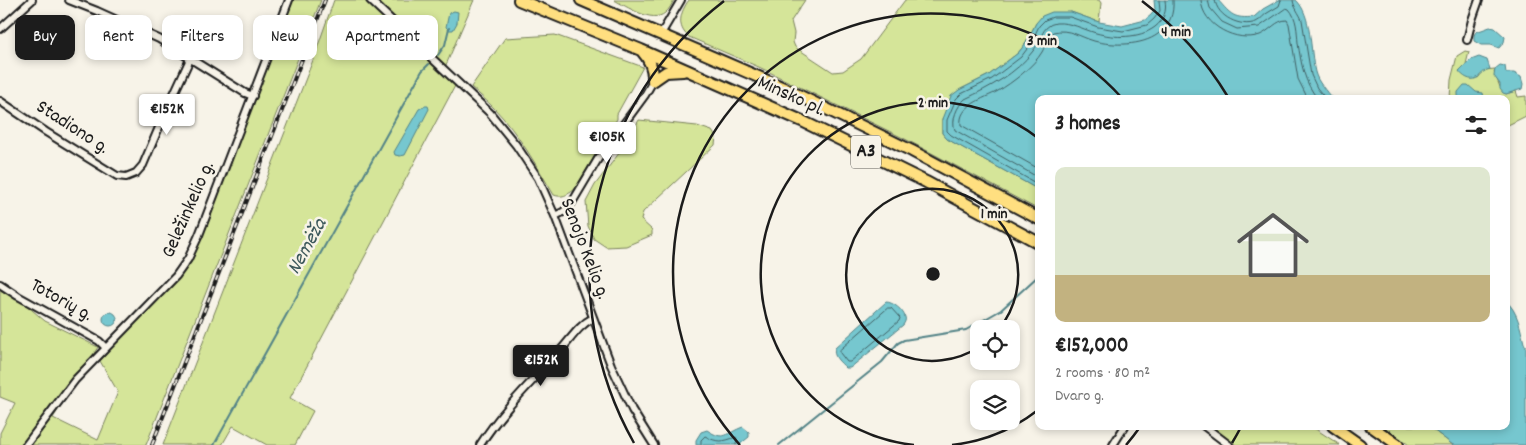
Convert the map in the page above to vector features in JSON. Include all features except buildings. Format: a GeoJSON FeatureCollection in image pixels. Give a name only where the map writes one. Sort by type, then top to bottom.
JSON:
{"type":"FeatureCollection","features":[{"type":"Feature","properties":{"kind":"highway","name":"Minsko pl."},"geometry":{"type":"LineString","coordinates":[[519,0],[745,95],[874,156],[1035,241]]}},
{"type":"Feature","properties":{"kind":"highway","name":"Minsko pl."},"geometry":{"type":"LineString","coordinates":[[581,0],[784,88],[903,146],[1035,217]]}},
{"type":"Feature","properties":{"kind":"highway"},"geometry":{"type":"LineString","coordinates":[[641,50],[651,64],[653,82]]}},
{"type":"Feature","properties":{"kind":"highway"},"geometry":{"type":"LineString","coordinates":[[653,82],[666,72],[688,72]]}},
{"type":"Feature","properties":{"kind":"highway"},"geometry":{"type":"LineString","coordinates":[[1339,430],[1360,445]]}},
{"type":"Feature","properties":{"kind":"highway"},"geometry":{"type":"LineString","coordinates":[[1377,430],[1398,445]]}},
{"type":"Feature","properties":{"kind":"street"},"geometry":{"type":"LineString","coordinates":[[0,29],[32,0]]}},
{"type":"Feature","properties":{"kind":"street"},"geometry":{"type":"LineString","coordinates":[[69,0],[162,41]]}},
{"type":"Feature","properties":{"kind":"street","name":"Senojo Kelio g."},"geometry":{"type":"LineString","coordinates":[[370,0],[490,113],[516,145],[538,178],[555,216],[611,365],[632,410],[654,445]]}},
{"type":"Feature","properties":{"kind":"street"},"geometry":{"type":"LineString","coordinates":[[661,34],[681,0]]}},
{"type":"Feature","properties":{"kind":"street"},"geometry":{"type":"LineString","coordinates":[[1468,40],[1470,26],[1479,0]]}},
{"type":"Feature","properties":{"kind":"street","name":"Geležinkelio g."},"geometry":{"type":"LineString","coordinates":[[26,445],[75,380],[176,276],[188,259],[289,1]]}},
{"type":"Feature","properties":{"kind":"street","name":"Stadiono g."},"geometry":{"type":"LineString","coordinates":[[0,101],[117,176],[126,177],[136,173],[143,165],[190,60]]}},
{"type":"Feature","properties":{"kind":"street"},"geometry":{"type":"LineString","coordinates":[[192,60],[253,96]]}},
{"type":"Feature","properties":{"kind":"street"},"geometry":{"type":"LineString","coordinates":[[555,216],[570,206],[598,159],[653,82]]}},
{"type":"Feature","properties":{"kind":"street","name":"Totorių g."},"geometry":{"type":"LineString","coordinates":[[0,284],[99,341],[106,348]]}},
{"type":"Feature","properties":{"kind":"street"},"geometry":{"type":"LineString","coordinates":[[480,445],[518,397],[582,325],[593,318]]}},
{"type":"Feature","properties":{"kind":"street"},"geometry":{"type":"LineString","coordinates":[[1112,445],[1122,430]]}},
{"type":"Feature","properties":{"kind":"street"},"geometry":{"type":"LineString","coordinates":[[1209,430],[1229,445]]}},
{"type":"Feature","properties":{"kind":"green space"},"geometry":{"type":"Polygon","coordinates":[[[292,0],[321,0],[315,15],[286,15],[292,0]]]}},
{"type":"Feature","properties":{"kind":"green space"},"geometry":{"type":"Polygon","coordinates":[[[334,0],[474,0],[443,72],[456,84],[290,398],[313,411],[295,445],[267,445],[233,426],[222,445],[163,445],[313,60],[317,60],[317,49],[327,20],[327,60],[438,60],[438,15],[329,15],[334,0]]]}},
{"type":"Feature","properties":{"kind":"green space"},"geometry":{"type":"Polygon","coordinates":[[[614,0],[674,0],[665,13],[660,16],[653,16],[639,13],[614,0]]]}},
{"type":"Feature","properties":{"kind":"green space"},"geometry":{"type":"Polygon","coordinates":[[[689,0],[805,0],[791,21],[794,33],[793,42],[795,47],[833,72],[843,71],[861,59],[905,0],[1099,0],[1101,3],[1099,22],[1071,12],[1036,23],[1026,43],[1018,53],[989,75],[959,90],[942,119],[942,133],[947,139],[1035,188],[1035,208],[905,139],[761,68],[689,37],[682,29],[683,9],[689,0]]]}},
{"type":"Feature","properties":{"kind":"green space"},"geometry":{"type":"Polygon","coordinates":[[[555,35],[643,67],[617,114],[617,119],[574,190],[562,196],[554,195],[527,150],[511,128],[491,105],[471,87],[505,38],[555,35]]]}},
{"type":"Feature","properties":{"kind":"green space"},"geometry":{"type":"Polygon","coordinates":[[[1465,51],[1469,52],[1466,64],[1459,71],[1478,78],[1484,70],[1495,69],[1494,72],[1500,87],[1506,94],[1516,91],[1518,97],[1526,96],[1526,116],[1510,124],[1510,95],[1450,95],[1451,80],[1457,56],[1465,51]]]}},
{"type":"Feature","properties":{"kind":"green space"},"geometry":{"type":"Polygon","coordinates":[[[269,60],[297,60],[146,445],[0,445],[0,433],[15,403],[0,397],[0,290],[25,304],[45,321],[98,347],[53,418],[98,440],[118,392],[100,361],[182,271],[197,247],[269,60]]]}},
{"type":"Feature","properties":{"kind":"green space"},"geometry":{"type":"Polygon","coordinates":[[[639,120],[697,126],[712,131],[716,137],[715,145],[643,212],[641,220],[652,230],[652,235],[626,246],[606,247],[594,239],[588,226],[586,202],[595,185],[623,148],[639,120]]]}},
{"type":"Feature","properties":{"kind":"green space"},"geometry":{"type":"Polygon","coordinates":[[[1216,430],[1317,430],[1340,445],[1236,445],[1216,430]]]}},
{"type":"Feature","properties":{"kind":"green space"},"geometry":{"type":"Polygon","coordinates":[[[1388,430],[1433,430],[1453,445],[1409,445],[1388,430]]]}},
{"type":"Feature","properties":{"kind":"water"},"geometry":{"type":"Polygon","coordinates":[[[1154,0],[1218,0],[1233,15],[1254,17],[1263,9],[1279,0],[1296,0],[1308,24],[1316,76],[1329,95],[1035,95],[1035,188],[947,139],[942,133],[942,119],[951,96],[989,75],[1018,53],[1042,16],[1052,12],[1071,12],[1099,22],[1122,26],[1145,20],[1155,10],[1154,0]]]}},
{"type":"Feature","properties":{"kind":"water"},"geometry":{"type":"Polygon","coordinates":[[[458,12],[457,23],[453,30],[449,30],[446,27],[449,13],[458,12]]]}},
{"type":"Feature","properties":{"kind":"water"},"geometry":{"type":"Polygon","coordinates":[[[1490,27],[1495,28],[1505,37],[1504,42],[1499,48],[1491,45],[1481,45],[1474,41],[1476,32],[1490,27]]]}},
{"type":"Feature","properties":{"kind":"water"},"geometry":{"type":"Polygon","coordinates":[[[1479,57],[1487,60],[1490,69],[1475,79],[1467,78],[1460,73],[1459,71],[1471,60],[1479,57]]]}},
{"type":"Feature","properties":{"kind":"water"},"geometry":{"type":"Polygon","coordinates":[[[1500,65],[1505,66],[1506,73],[1514,73],[1521,77],[1522,89],[1506,94],[1503,93],[1500,89],[1500,84],[1494,76],[1495,69],[1500,65]]]}},
{"type":"Feature","properties":{"kind":"water"},"geometry":{"type":"Polygon","coordinates":[[[1464,85],[1468,85],[1483,95],[1458,95],[1458,92],[1464,85]]]}},
{"type":"Feature","properties":{"kind":"water"},"geometry":{"type":"Polygon","coordinates":[[[428,106],[429,109],[405,155],[395,155],[394,152],[419,109],[428,106]]]}},
{"type":"Feature","properties":{"kind":"water"},"geometry":{"type":"Polygon","coordinates":[[[886,302],[900,309],[904,314],[904,324],[850,368],[846,368],[836,356],[835,348],[886,302]]]}},
{"type":"Feature","properties":{"kind":"water"},"geometry":{"type":"Polygon","coordinates":[[[1510,305],[1516,315],[1526,347],[1526,445],[1453,445],[1433,430],[1510,430],[1510,305]]]}},
{"type":"Feature","properties":{"kind":"water"},"geometry":{"type":"Polygon","coordinates":[[[107,312],[113,312],[117,319],[113,326],[107,326],[103,322],[103,316],[107,312]]]}},
{"type":"Feature","properties":{"kind":"water"},"geometry":{"type":"Polygon","coordinates":[[[743,427],[749,432],[749,437],[739,445],[696,445],[696,440],[701,432],[707,430],[722,436],[743,427]]]}},
{"type":"Feature","properties":{"kind":"waterway","name":"Nemėža"},"geometry":{"type":"LineString","coordinates":[[438,55],[445,45],[449,28]]}},
{"type":"Feature","properties":{"kind":"waterway","name":"Nemėža"},"geometry":{"type":"LineString","coordinates":[[214,445],[422,71],[429,64]]}},
{"type":"Feature","properties":{"kind":"waterway"},"geometry":{"type":"LineString","coordinates":[[779,445],[882,362],[898,343],[904,340],[966,330],[1001,310],[1035,279]]}},
{"type":"Feature","properties":{"kind":"railway"},"geometry":{"type":"LineString","coordinates":[[152,445],[325,0]]}}]}
